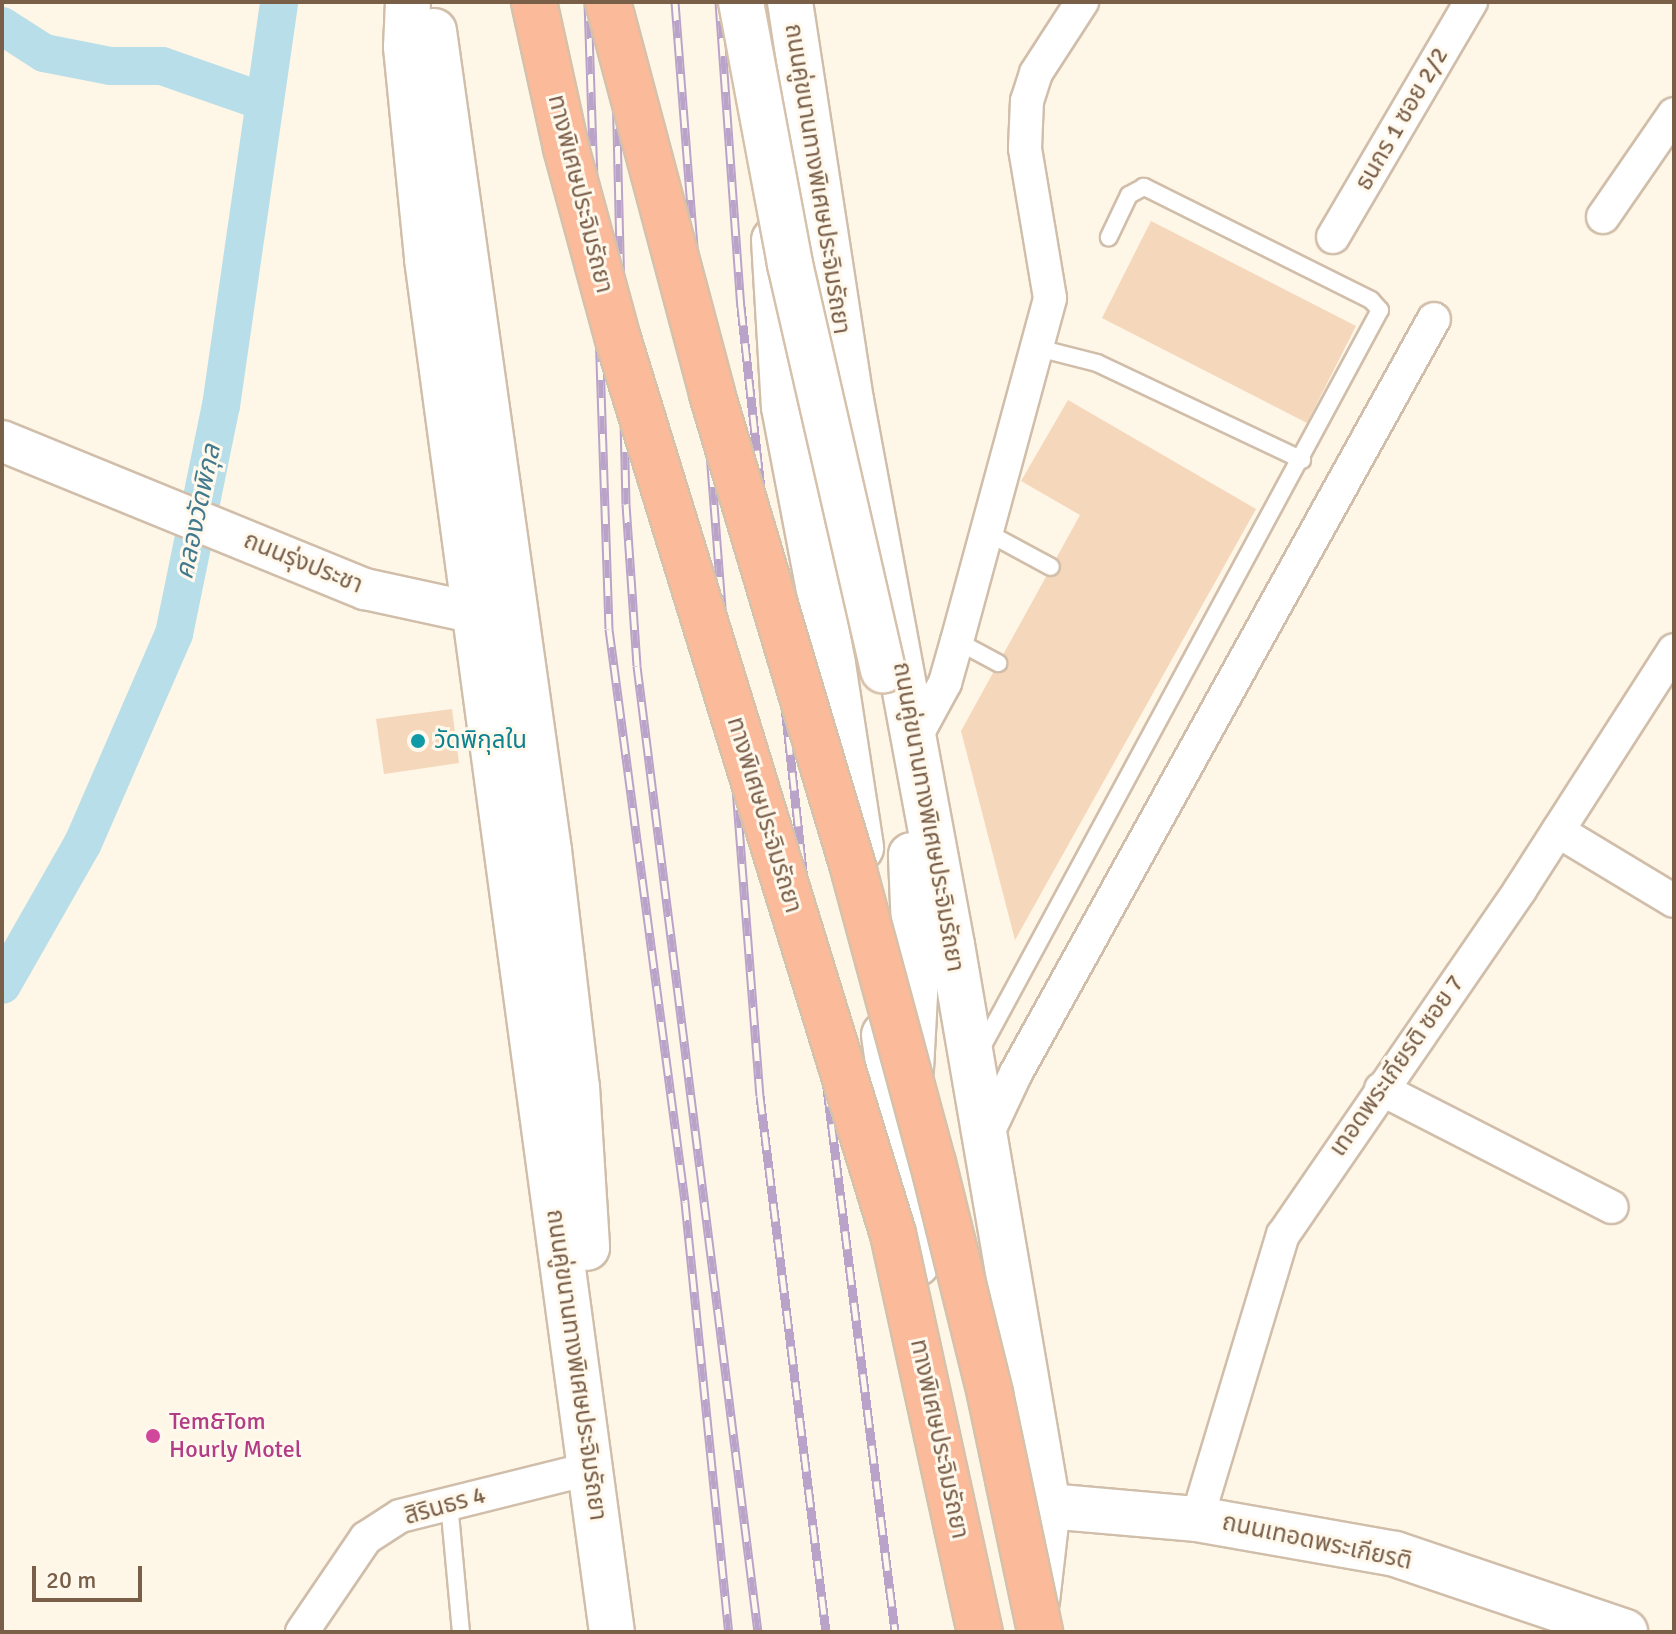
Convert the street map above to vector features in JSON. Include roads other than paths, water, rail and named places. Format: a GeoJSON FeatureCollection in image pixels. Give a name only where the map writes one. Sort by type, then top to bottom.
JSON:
{"type":"FeatureCollection","features":[{"type":"Feature","properties":{"kind":"highway","name":"ทางพิเศษประจิมรัถยา"},"geometry":{"type":"LineString","coordinates":[[534,2],[566,148],[618,339],[893,1234],[980,1632]]}},
{"type":"Feature","properties":{"kind":"highway"},"geometry":{"type":"LineString","coordinates":[[608,2],[712,394],[854,871],[933,1163],[990,1394],[1040,1632]]}},
{"type":"Feature","properties":{"kind":"main road","name":"ถนนคู่ขนานทางพิเศษประจิมรัถยา"},"geometry":{"type":"LineString","coordinates":[[408,2],[406,47],[414,144],[612,1632]]}},
{"type":"Feature","properties":{"kind":"main road"},"geometry":{"type":"LineString","coordinates":[[434,2],[442,103],[510,551],[577,1087],[583,1217],[613,1477],[604,1561]]}},
{"type":"Feature","properties":{"kind":"main road"},"geometry":{"type":"LineString","coordinates":[[741,2],[790,264],[883,670],[952,945]]}},
{"type":"Feature","properties":{"kind":"main road","name":"ถนนคู่ขนานทางพิเศษประจิมรัถยา"},"geometry":{"type":"LineString","coordinates":[[787,2],[851,400],[952,945],[1048,1506],[1032,1632]]}},
{"type":"Feature","properties":{"kind":"main road"},"geometry":{"type":"LineString","coordinates":[[787,2],[774,150],[776,334],[784,407],[850,771],[902,1170],[927,1324],[992,1632]]}},
{"type":"Feature","properties":{"kind":"main road"},"geometry":{"type":"LineString","coordinates":[[883,670],[915,909],[913,1051],[902,1170]]}},
{"type":"Feature","properties":{"kind":"main road","name":"ถนนเทอดพระเกียรติ"},"geometry":{"type":"LineString","coordinates":[[1048,1506],[1197,1519],[1395,1554],[1625,1632]]}},
{"type":"Feature","properties":{"kind":"street"},"geometry":{"type":"LineString","coordinates":[[915,738],[945,683],[990,534],[1050,298],[1025,148],[1027,101],[1036,73],[1082,2]]}},
{"type":"Feature","properties":{"kind":"street","name":"ธนกร 1 ซอย 2/2"},"geometry":{"type":"LineString","coordinates":[[1333,237],[1471,2]]}},
{"type":"Feature","properties":{"kind":"street"},"geometry":{"type":"LineString","coordinates":[[1603,217],[1674,114]]}},
{"type":"Feature","properties":{"kind":"street"},"geometry":{"type":"LineString","coordinates":[[984,1142],[1023,1059],[1434,319]]}},
{"type":"Feature","properties":{"kind":"street","name":"ถนนรุ่งประชา"},"geometry":{"type":"LineString","coordinates":[[2,441],[365,589],[475,613]]}},
{"type":"Feature","properties":{"kind":"street","name":"เทอดพระเกียรติ ซอย 7"},"geometry":{"type":"LineString","coordinates":[[1197,1519],[1283,1235],[1558,831],[1674,650]]}},
{"type":"Feature","properties":{"kind":"street"},"geometry":{"type":"LineString","coordinates":[[1558,831],[1674,901]]}},
{"type":"Feature","properties":{"kind":"street"},"geometry":{"type":"LineString","coordinates":[[1381,1089],[1612,1207]]}},
{"type":"Feature","properties":{"kind":"street","name":"สิรินธร 4"},"geometry":{"type":"LineString","coordinates":[[302,1632],[366,1538],[400,1516],[592,1468]]}},
{"type":"Feature","properties":{"kind":"lane"},"geometry":{"type":"LineString","coordinates":[[972,1068],[1375,326],[1378,305],[1144,187],[1129,195],[1109,237]]}},
{"type":"Feature","properties":{"kind":"lane"},"geometry":{"type":"LineString","coordinates":[[1038,348],[1097,363],[1302,460]]}},
{"type":"Feature","properties":{"kind":"lane"},"geometry":{"type":"LineString","coordinates":[[990,534],[1051,567]]}},
{"type":"Feature","properties":{"kind":"lane"},"geometry":{"type":"LineString","coordinates":[[957,641],[998,663]]}},
{"type":"Feature","properties":{"kind":"lane"},"geometry":{"type":"LineString","coordinates":[[449,1503],[461,1632]]}},
{"type":"Feature","properties":{"kind":"waterway","name":"คลองวัดพิกุล"},"geometry":{"type":"LineString","coordinates":[[2,985],[83,843],[174,634],[221,406],[279,2]]}},
{"type":"Feature","properties":{"kind":"waterway"},"geometry":{"type":"LineString","coordinates":[[2,26],[44,53],[110,66],[162,66],[265,102]]}},
{"type":"Feature","properties":{"kind":"railway"},"geometry":{"type":"LineString","coordinates":[[588,2],[609,629],[685,1202],[729,1632]]}},
{"type":"Feature","properties":{"kind":"railway"},"geometry":{"type":"LineString","coordinates":[[614,2],[626,504],[637,666],[758,1632]]}},
{"type":"Feature","properties":{"kind":"railway"},"geometry":{"type":"LineString","coordinates":[[675,2],[760,1096],[826,1632]]}},
{"type":"Feature","properties":{"kind":"railway"},"geometry":{"type":"LineString","coordinates":[[719,2],[741,307],[827,1088],[895,1632]]}},
{"type":"Feature","properties":{"kind":"place","name":"วัดพิกุลใน"},"geometry":{"type":"Point","coordinates":[418,741]}},
{"type":"Feature","properties":{"kind":"place","name":"Tem&Tom Hourly Motel"},"geometry":{"type":"Point","coordinates":[153,1436]}}]}
